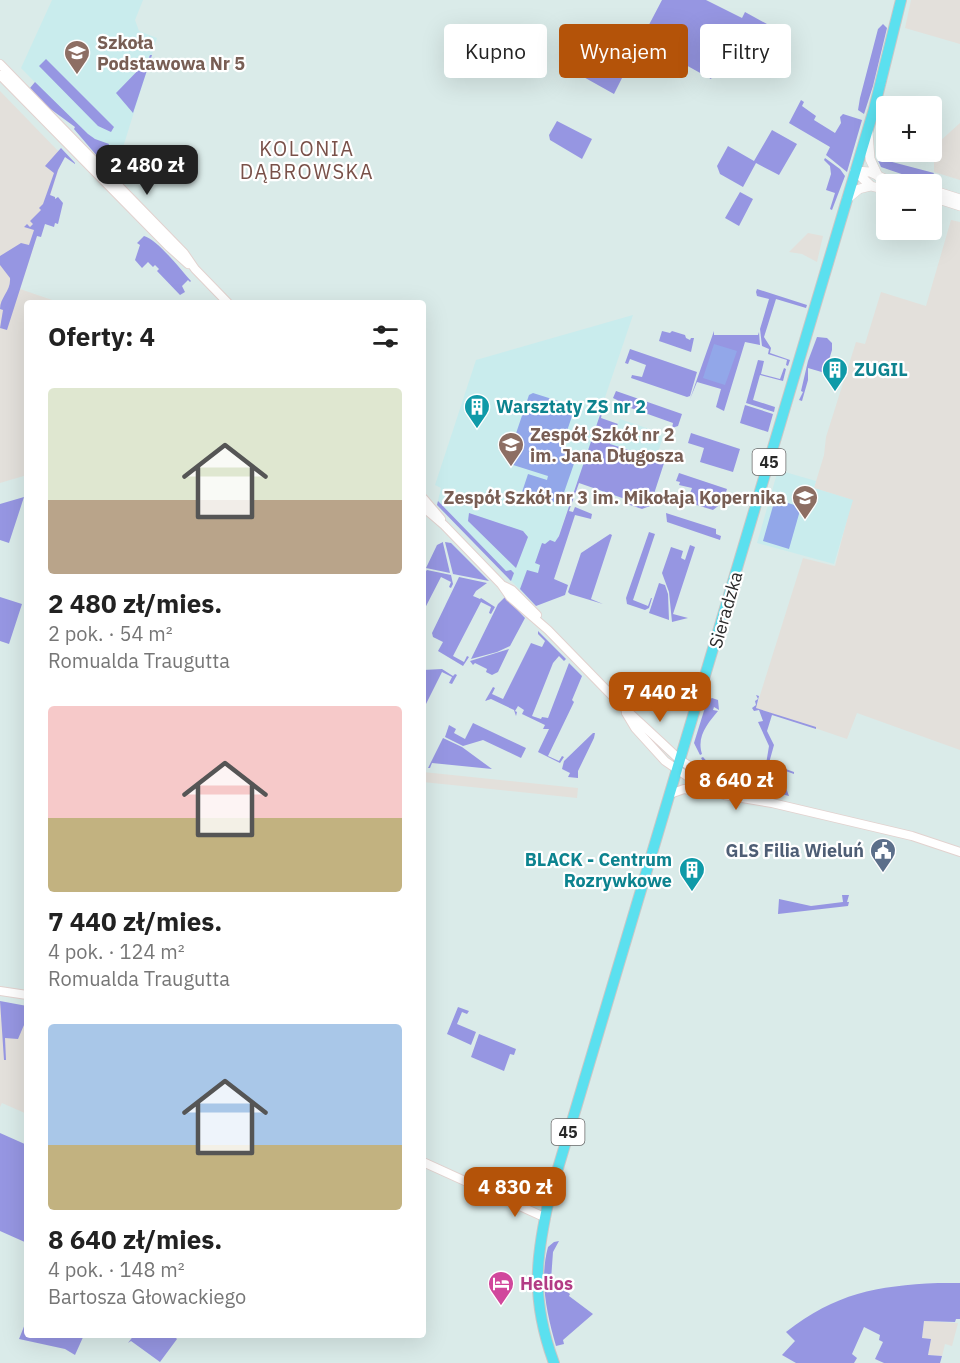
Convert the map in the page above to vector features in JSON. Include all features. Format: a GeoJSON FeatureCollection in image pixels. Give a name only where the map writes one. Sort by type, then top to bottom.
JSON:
{"type":"FeatureCollection","features":[{"type":"Feature","properties":{"kind":"main road","name":"Sieradzka"},"geometry":{"type":"LineString","coordinates":[[544,1217],[868,128],[901,0]]}},
{"type":"Feature","properties":{"kind":"main road"},"geometry":{"type":"LineString","coordinates":[[868,128],[870,159],[877,174]]}},
{"type":"Feature","properties":{"kind":"main road"},"geometry":{"type":"LineString","coordinates":[[855,171],[866,171],[876,175]]}},
{"type":"Feature","properties":{"kind":"main road"},"geometry":{"type":"LineString","coordinates":[[855,171],[871,186],[876,187]]}},
{"type":"Feature","properties":{"kind":"main road"},"geometry":{"type":"LineString","coordinates":[[847,199],[860,189],[871,186]]}},
{"type":"Feature","properties":{"kind":"main road"},"geometry":{"type":"LineString","coordinates":[[942,193],[960,198]]}},
{"type":"Feature","properties":{"kind":"main road"},"geometry":{"type":"LineString","coordinates":[[942,201],[960,206]]}},
{"type":"Feature","properties":{"kind":"main road","name":"45"},"geometry":{"type":"LineString","coordinates":[[544,1217],[538,1259],[538,1301],[545,1337],[554,1363]]}},
{"type":"Feature","properties":{"kind":"street"},"geometry":{"type":"LineString","coordinates":[[0,64],[184,253],[195,269]]}},
{"type":"Feature","properties":{"kind":"street"},"geometry":{"type":"LineString","coordinates":[[0,75],[168,246],[195,269],[225,300]]}},
{"type":"Feature","properties":{"kind":"street"},"geometry":{"type":"LineString","coordinates":[[426,501],[444,525]]}},
{"type":"Feature","properties":{"kind":"street"},"geometry":{"type":"LineString","coordinates":[[426,510],[444,525],[501,584],[510,597],[548,630],[679,765],[724,795]]}},
{"type":"Feature","properties":{"kind":"street"},"geometry":{"type":"LineString","coordinates":[[679,765],[752,799]]}},
{"type":"Feature","properties":{"kind":"street"},"geometry":{"type":"LineString","coordinates":[[670,794],[684,789],[752,799],[912,836],[960,852]]}},
{"type":"Feature","properties":{"kind":"street"},"geometry":{"type":"LineString","coordinates":[[0,991],[24,995]]}},
{"type":"Feature","properties":{"kind":"street"},"geometry":{"type":"LineString","coordinates":[[426,1163],[544,1217]]}},
{"type":"Feature","properties":{"kind":"shaded area"},"geometry":{"type":"Polygon","coordinates":[[[52,0],[143,0],[135,20],[139,31],[157,38],[120,157],[114,155],[110,159],[21,68],[52,0]]]}},
{"type":"Feature","properties":{"kind":"shaded area"},"geometry":{"type":"Polygon","coordinates":[[[662,0],[706,0],[742,18],[745,12],[767,24],[700,24],[700,73],[688,66],[688,24],[649,24],[662,0]]]}},
{"type":"Feature","properties":{"kind":"shaded area"},"geometry":{"type":"Polygon","coordinates":[[[911,0],[960,0],[960,44],[905,28],[911,0]]]}},
{"type":"Feature","properties":{"kind":"shaded area"},"geometry":{"type":"Polygon","coordinates":[[[883,24],[887,28],[864,114],[858,110],[860,98],[878,29],[883,24]]]}},
{"type":"Feature","properties":{"kind":"shaded area"},"geometry":{"type":"Polygon","coordinates":[[[152,55],[133,113],[116,93],[148,60],[152,55]]]}},
{"type":"Feature","properties":{"kind":"shaded area"},"geometry":{"type":"Polygon","coordinates":[[[46,59],[114,127],[111,132],[98,126],[39,66],[46,59]]]}},
{"type":"Feature","properties":{"kind":"shaded area"},"geometry":{"type":"Polygon","coordinates":[[[585,78],[622,78],[614,94],[585,78]]]}},
{"type":"Feature","properties":{"kind":"shaded area"},"geometry":{"type":"Polygon","coordinates":[[[35,82],[88,134],[109,144],[108,149],[118,152],[120,147],[122,148],[120,156],[113,154],[111,159],[118,162],[115,169],[109,170],[74,129],[75,127],[45,105],[30,88],[35,82]]]}},
{"type":"Feature","properties":{"kind":"shaded area"},"geometry":{"type":"Polygon","coordinates":[[[0,91],[63,156],[20,289],[52,300],[24,300],[24,476],[0,483],[0,91]]]}},
{"type":"Feature","properties":{"kind":"shaded area"},"geometry":{"type":"Polygon","coordinates":[[[801,100],[804,102],[802,106],[816,116],[814,120],[835,133],[843,114],[862,120],[847,172],[826,155],[830,147],[789,123],[801,100]]]}},
{"type":"Feature","properties":{"kind":"shaded area"},"geometry":{"type":"Polygon","coordinates":[[[557,121],[592,139],[582,159],[550,140],[549,135],[557,121]]]}},
{"type":"Feature","properties":{"kind":"shaded area"},"geometry":{"type":"Polygon","coordinates":[[[960,123],[960,180],[934,172],[934,162],[942,162],[942,139],[960,123]]]}},
{"type":"Feature","properties":{"kind":"shaded area"},"geometry":{"type":"Polygon","coordinates":[[[772,130],[797,144],[779,175],[756,163],[743,187],[720,174],[717,166],[728,146],[754,161],[772,130]]]}},
{"type":"Feature","properties":{"kind":"shaded area"},"geometry":{"type":"Polygon","coordinates":[[[61,148],[75,164],[65,157],[50,195],[55,199],[58,197],[63,203],[58,224],[55,223],[54,227],[45,224],[41,237],[37,236],[7,330],[0,328],[3,310],[0,309],[0,305],[9,287],[10,278],[0,265],[0,256],[21,243],[29,245],[34,230],[24,227],[27,224],[30,227],[33,224],[30,221],[41,210],[39,208],[43,204],[54,173],[45,166],[61,148]]]}},
{"type":"Feature","properties":{"kind":"shaded area"},"geometry":{"type":"Polygon","coordinates":[[[825,158],[840,169],[845,176],[832,210],[830,209],[835,193],[826,190],[831,174],[830,166],[824,160],[825,158]]]}},
{"type":"Feature","properties":{"kind":"shaded area"},"geometry":{"type":"Polygon","coordinates":[[[879,162],[892,162],[934,173],[902,174],[881,167],[879,162]]]}},
{"type":"Feature","properties":{"kind":"shaded area"},"geometry":{"type":"Polygon","coordinates":[[[740,192],[753,199],[739,226],[725,218],[740,192]]]}},
{"type":"Feature","properties":{"kind":"shaded area"},"geometry":{"type":"Polygon","coordinates":[[[951,220],[960,222],[960,750],[857,713],[847,739],[756,708],[803,558],[835,566],[852,500],[814,488],[824,455],[826,437],[856,342],[865,344],[881,292],[926,306],[951,220]]]}},
{"type":"Feature","properties":{"kind":"shaded area"},"geometry":{"type":"Polygon","coordinates":[[[808,233],[823,236],[817,262],[802,254],[789,252],[808,233]]]}},
{"type":"Feature","properties":{"kind":"shaded area"},"geometry":{"type":"Polygon","coordinates":[[[144,236],[162,249],[191,281],[188,280],[182,286],[185,292],[180,295],[157,271],[159,269],[155,265],[153,267],[148,262],[142,268],[135,260],[140,245],[137,243],[144,236]]]}},
{"type":"Feature","properties":{"kind":"shaded area"},"geometry":{"type":"Polygon","coordinates":[[[757,289],[807,305],[806,308],[776,299],[764,337],[771,348],[770,353],[790,360],[788,366],[786,365],[787,360],[768,354],[769,349],[762,346],[760,329],[769,299],[757,296],[757,289]]]}},
{"type":"Feature","properties":{"kind":"shaded area","name":"Zespół Szkół nr 2 im. Jana Długosza"},"geometry":{"type":"Polygon","coordinates":[[[633,315],[598,418],[617,425],[620,419],[661,433],[662,440],[658,452],[666,457],[650,506],[647,507],[577,482],[535,605],[437,505],[441,488],[435,485],[476,360],[633,315]]]}},
{"type":"Feature","properties":{"kind":"shaded area"},"geometry":{"type":"Polygon","coordinates":[[[662,331],[685,335],[690,340],[694,338],[691,352],[659,341],[662,331]]]}},
{"type":"Feature","properties":{"kind":"shaded area"},"geometry":{"type":"Polygon","coordinates":[[[714,331],[714,335],[758,335],[759,332],[760,345],[745,342],[724,411],[716,407],[721,389],[697,382],[690,399],[714,331]]]}},
{"type":"Feature","properties":{"kind":"shaded area"},"geometry":{"type":"Polygon","coordinates":[[[817,337],[827,338],[832,343],[832,350],[825,373],[808,368],[808,380],[802,401],[799,400],[803,392],[801,391],[808,361],[817,337]]]}},
{"type":"Feature","properties":{"kind":"shaded area"},"geometry":{"type":"Polygon","coordinates":[[[714,344],[737,351],[725,385],[703,378],[714,344]]]}},
{"type":"Feature","properties":{"kind":"shaded area"},"geometry":{"type":"Polygon","coordinates":[[[630,349],[697,372],[690,396],[687,397],[631,378],[632,375],[642,377],[646,365],[630,359],[628,364],[625,363],[630,349]]]}},
{"type":"Feature","properties":{"kind":"shaded area"},"geometry":{"type":"Polygon","coordinates":[[[758,360],[764,361],[761,374],[780,379],[784,368],[786,369],[783,381],[760,375],[753,400],[775,407],[774,412],[746,403],[758,360]]]}},
{"type":"Feature","properties":{"kind":"shaded area"},"geometry":{"type":"Polygon","coordinates":[[[616,391],[682,414],[678,426],[672,428],[673,423],[628,407],[625,412],[622,408],[623,403],[613,398],[616,391]]]}},
{"type":"Feature","properties":{"kind":"shaded area"},"geometry":{"type":"Polygon","coordinates":[[[533,393],[571,405],[576,404],[561,449],[577,455],[560,504],[522,492],[528,474],[547,480],[548,476],[510,464],[507,460],[529,395],[533,393]]]}},
{"type":"Feature","properties":{"kind":"shaded area"},"geometry":{"type":"Polygon","coordinates":[[[745,405],[773,414],[768,432],[740,423],[745,405]]]}},
{"type":"Feature","properties":{"kind":"shaded area"},"geometry":{"type":"Polygon","coordinates":[[[602,409],[601,418],[618,424],[614,429],[610,444],[638,453],[638,459],[640,454],[655,456],[657,452],[666,457],[650,506],[642,509],[627,504],[628,500],[579,483],[569,511],[573,512],[575,507],[592,514],[591,519],[575,515],[554,579],[568,585],[565,595],[536,606],[520,589],[527,570],[538,573],[540,565],[535,563],[542,543],[545,544],[550,540],[555,542],[559,536],[602,409]]]}},
{"type":"Feature","properties":{"kind":"shaded area"},"geometry":{"type":"Polygon","coordinates":[[[691,433],[740,449],[733,472],[700,462],[704,448],[688,443],[691,433]]]}},
{"type":"Feature","properties":{"kind":"shaded area","name":"Zespół Szkół nr 3 im. Mikołaja Kopernika"},"geometry":{"type":"Polygon","coordinates":[[[778,470],[816,481],[814,488],[853,500],[834,564],[757,543],[778,470]]]}},
{"type":"Feature","properties":{"kind":"shaded area"},"geometry":{"type":"Polygon","coordinates":[[[679,473],[727,489],[722,503],[713,510],[680,500],[680,496],[688,499],[692,488],[679,485],[680,482],[676,481],[679,473]]]}},
{"type":"Feature","properties":{"kind":"shaded area"},"geometry":{"type":"Polygon","coordinates":[[[24,497],[9,543],[0,540],[0,504],[24,497]]]}},
{"type":"Feature","properties":{"kind":"shaded area"},"geometry":{"type":"Polygon","coordinates":[[[775,499],[801,507],[789,549],[763,541],[775,499]]]}},
{"type":"Feature","properties":{"kind":"shaded area"},"geometry":{"type":"Polygon","coordinates":[[[438,501],[506,571],[511,570],[514,573],[511,581],[437,505],[438,501]]]}},
{"type":"Feature","properties":{"kind":"shaded area"},"geometry":{"type":"Polygon","coordinates":[[[469,513],[523,531],[528,537],[516,568],[468,521],[469,513]]]}},
{"type":"Feature","properties":{"kind":"shaded area"},"geometry":{"type":"Polygon","coordinates":[[[666,513],[716,529],[716,534],[721,536],[720,540],[667,522],[666,513]]]}},
{"type":"Feature","properties":{"kind":"shaded area"},"geometry":{"type":"Polygon","coordinates":[[[649,532],[655,534],[633,600],[648,606],[652,598],[649,608],[645,610],[627,604],[626,598],[649,532]]]}},
{"type":"Feature","properties":{"kind":"shaded area"},"geometry":{"type":"Polygon","coordinates":[[[610,534],[612,535],[591,599],[603,604],[570,594],[568,592],[581,553],[610,534]]]}},
{"type":"Feature","properties":{"kind":"shaded area"},"geometry":{"type":"Polygon","coordinates":[[[443,542],[450,573],[426,568],[437,545],[443,542]]]}},
{"type":"Feature","properties":{"kind":"shaded area"},"geometry":{"type":"Polygon","coordinates":[[[445,542],[451,543],[489,581],[453,574],[445,542]]]}},
{"type":"Feature","properties":{"kind":"shaded area"},"geometry":{"type":"Polygon","coordinates":[[[690,545],[695,547],[673,614],[688,618],[672,622],[669,592],[662,573],[671,547],[683,551],[681,558],[685,560],[690,545]]]}},
{"type":"Feature","properties":{"kind":"shaded area"},"geometry":{"type":"Polygon","coordinates":[[[426,571],[451,575],[453,584],[451,588],[449,587],[451,582],[441,577],[426,606],[426,571]]]}},
{"type":"Feature","properties":{"kind":"shaded area"},"geometry":{"type":"Polygon","coordinates":[[[459,577],[487,583],[473,596],[495,607],[491,614],[489,613],[491,607],[481,602],[453,656],[464,662],[467,656],[469,657],[463,666],[438,651],[443,642],[433,637],[432,633],[459,577]]]}},
{"type":"Feature","properties":{"kind":"shaded area"},"geometry":{"type":"Polygon","coordinates":[[[659,583],[665,585],[668,594],[669,620],[649,613],[659,583]]]}},
{"type":"Feature","properties":{"kind":"shaded area"},"geometry":{"type":"Polygon","coordinates":[[[0,597],[22,604],[9,644],[0,641],[0,597]]]}},
{"type":"Feature","properties":{"kind":"shaded area"},"geometry":{"type":"Polygon","coordinates":[[[505,597],[525,618],[510,646],[471,659],[498,604],[505,597]]]}},
{"type":"Feature","properties":{"kind":"shaded area"},"geometry":{"type":"Polygon","coordinates":[[[538,631],[566,659],[564,661],[559,656],[553,663],[532,716],[541,719],[542,717],[548,718],[569,663],[582,676],[572,700],[574,702],[548,756],[559,761],[562,756],[564,757],[560,763],[538,752],[549,729],[543,729],[545,725],[522,714],[524,710],[518,706],[515,711],[516,716],[514,710],[491,699],[485,701],[493,687],[495,688],[492,694],[503,699],[531,643],[542,647],[545,641],[538,631]]]}},
{"type":"Feature","properties":{"kind":"shaded area"},"geometry":{"type":"Polygon","coordinates":[[[509,649],[498,672],[492,675],[486,672],[487,669],[475,663],[473,665],[470,661],[509,649]]]}},
{"type":"Feature","properties":{"kind":"shaded area"},"geometry":{"type":"Polygon","coordinates":[[[442,669],[453,676],[457,675],[452,684],[449,683],[452,677],[442,672],[426,704],[426,670],[442,669]]]}},
{"type":"Feature","properties":{"kind":"shaded area"},"geometry":{"type":"Polygon","coordinates":[[[756,695],[759,696],[756,708],[816,727],[816,729],[772,715],[767,731],[774,745],[769,763],[794,772],[794,774],[766,764],[769,746],[758,722],[763,721],[759,710],[754,711],[752,708],[758,699],[756,695]]]}},
{"type":"Feature","properties":{"kind":"shaded area"},"geometry":{"type":"Polygon","coordinates":[[[712,698],[718,700],[719,710],[714,707],[713,710],[718,711],[702,735],[702,754],[700,755],[694,743],[707,701],[712,698]]]}},
{"type":"Feature","properties":{"kind":"shaded area"},"geometry":{"type":"Polygon","coordinates":[[[473,723],[526,748],[521,758],[483,740],[463,746],[445,737],[449,725],[456,729],[454,733],[465,739],[473,723]]]}},
{"type":"Feature","properties":{"kind":"shaded area"},"geometry":{"type":"Polygon","coordinates":[[[595,733],[594,738],[578,771],[578,778],[568,777],[570,773],[562,769],[564,761],[595,733]]]}},
{"type":"Feature","properties":{"kind":"shaded area"},"geometry":{"type":"Polygon","coordinates":[[[443,738],[462,747],[492,769],[432,763],[428,768],[443,738]]]}},
{"type":"Feature","properties":{"kind":"shaded area"},"geometry":{"type":"Polygon","coordinates":[[[703,757],[711,766],[742,777],[742,780],[747,781],[748,778],[755,780],[759,786],[773,789],[772,784],[786,788],[789,796],[728,778],[707,766],[701,758],[703,757]]]}},
{"type":"Feature","properties":{"kind":"shaded area"},"geometry":{"type":"Polygon","coordinates":[[[426,772],[578,788],[577,798],[426,782],[426,772]]]}},
{"type":"Feature","properties":{"kind":"shaded area"},"geometry":{"type":"Polygon","coordinates":[[[842,895],[849,895],[848,906],[778,914],[779,899],[811,906],[843,902],[842,895]]]}},
{"type":"Feature","properties":{"kind":"shaded area"},"geometry":{"type":"Polygon","coordinates":[[[0,1001],[24,1005],[24,1025],[18,1039],[5,1038],[6,1060],[4,1060],[0,1001]]]}},
{"type":"Feature","properties":{"kind":"shaded area"},"geometry":{"type":"Polygon","coordinates":[[[0,1002],[24,1006],[24,1113],[2,1103],[0,1107],[0,1002]]]}},
{"type":"Feature","properties":{"kind":"shaded area"},"geometry":{"type":"Polygon","coordinates":[[[458,1007],[469,1011],[467,1014],[462,1012],[457,1024],[476,1032],[471,1045],[447,1034],[458,1007]]]}},
{"type":"Feature","properties":{"kind":"shaded area"},"geometry":{"type":"Polygon","coordinates":[[[479,1034],[516,1049],[514,1055],[510,1054],[504,1071],[471,1057],[479,1034]]]}},
{"type":"Feature","properties":{"kind":"shaded area"},"geometry":{"type":"Polygon","coordinates":[[[0,1133],[24,1144],[24,1242],[0,1231],[0,1133]]]}},
{"type":"Feature","properties":{"kind":"shaded area"},"geometry":{"type":"Polygon","coordinates":[[[559,1241],[553,1252],[551,1280],[593,1314],[563,1340],[564,1344],[556,1346],[547,1309],[544,1272],[548,1247],[559,1241]]]}},
{"type":"Feature","properties":{"kind":"shaded area"},"geometry":{"type":"Polygon","coordinates":[[[960,1283],[960,1319],[956,1319],[955,1322],[924,1321],[922,1338],[931,1339],[928,1355],[942,1356],[940,1363],[884,1363],[875,1359],[883,1342],[879,1340],[880,1335],[864,1327],[852,1354],[857,1358],[854,1363],[796,1363],[782,1355],[795,1341],[786,1332],[822,1308],[858,1294],[876,1290],[895,1286],[960,1283]]]}},
{"type":"Feature","properties":{"kind":"shaded area"},"geometry":{"type":"Polygon","coordinates":[[[924,1321],[958,1323],[952,1346],[945,1344],[942,1356],[928,1355],[931,1339],[922,1338],[924,1321]]]}},
{"type":"Feature","properties":{"kind":"shaded area"},"geometry":{"type":"Polygon","coordinates":[[[24,1326],[24,1338],[83,1338],[75,1355],[65,1349],[19,1339],[24,1326]]]}},
{"type":"Feature","properties":{"kind":"shaded area"},"geometry":{"type":"Polygon","coordinates":[[[132,1338],[177,1339],[160,1362],[131,1341],[128,1343],[132,1338]]]}},
{"type":"Feature","properties":{"kind":"place","name":"Szkoła Podstawowa Nr 5"},"geometry":{"type":"Point","coordinates":[77,76]}},
{"type":"Feature","properties":{"kind":"place","name":"ZUGIL"},"geometry":{"type":"Point","coordinates":[835,393]}},
{"type":"Feature","properties":{"kind":"place","name":"Warsztaty ZS nr 2"},"geometry":{"type":"Point","coordinates":[477,430]}},
{"type":"Feature","properties":{"kind":"place","name":"Zespół Szkół nr 2 im. Jana Długosza"},"geometry":{"type":"Point","coordinates":[511,468]}},
{"type":"Feature","properties":{"kind":"place","name":"Zespół Szkół nr 3 im. Mikołaja Kopernika"},"geometry":{"type":"Point","coordinates":[805,521]}},
{"type":"Feature","properties":{"kind":"place","name":"GLS Filia Wieluń"},"geometry":{"type":"Point","coordinates":[883,874]}},
{"type":"Feature","properties":{"kind":"place","name":"BLACK - Centrum Rozrywkowe"},"geometry":{"type":"Point","coordinates":[692,893]}},
{"type":"Feature","properties":{"kind":"place","name":"Helios"},"geometry":{"type":"Point","coordinates":[501,1307]}},
{"type":"Feature","properties":{"kind":"district","name":"KOLONIA DĄBROWSKA"},"geometry":{"type":"Point","coordinates":[307,160]}}]}
